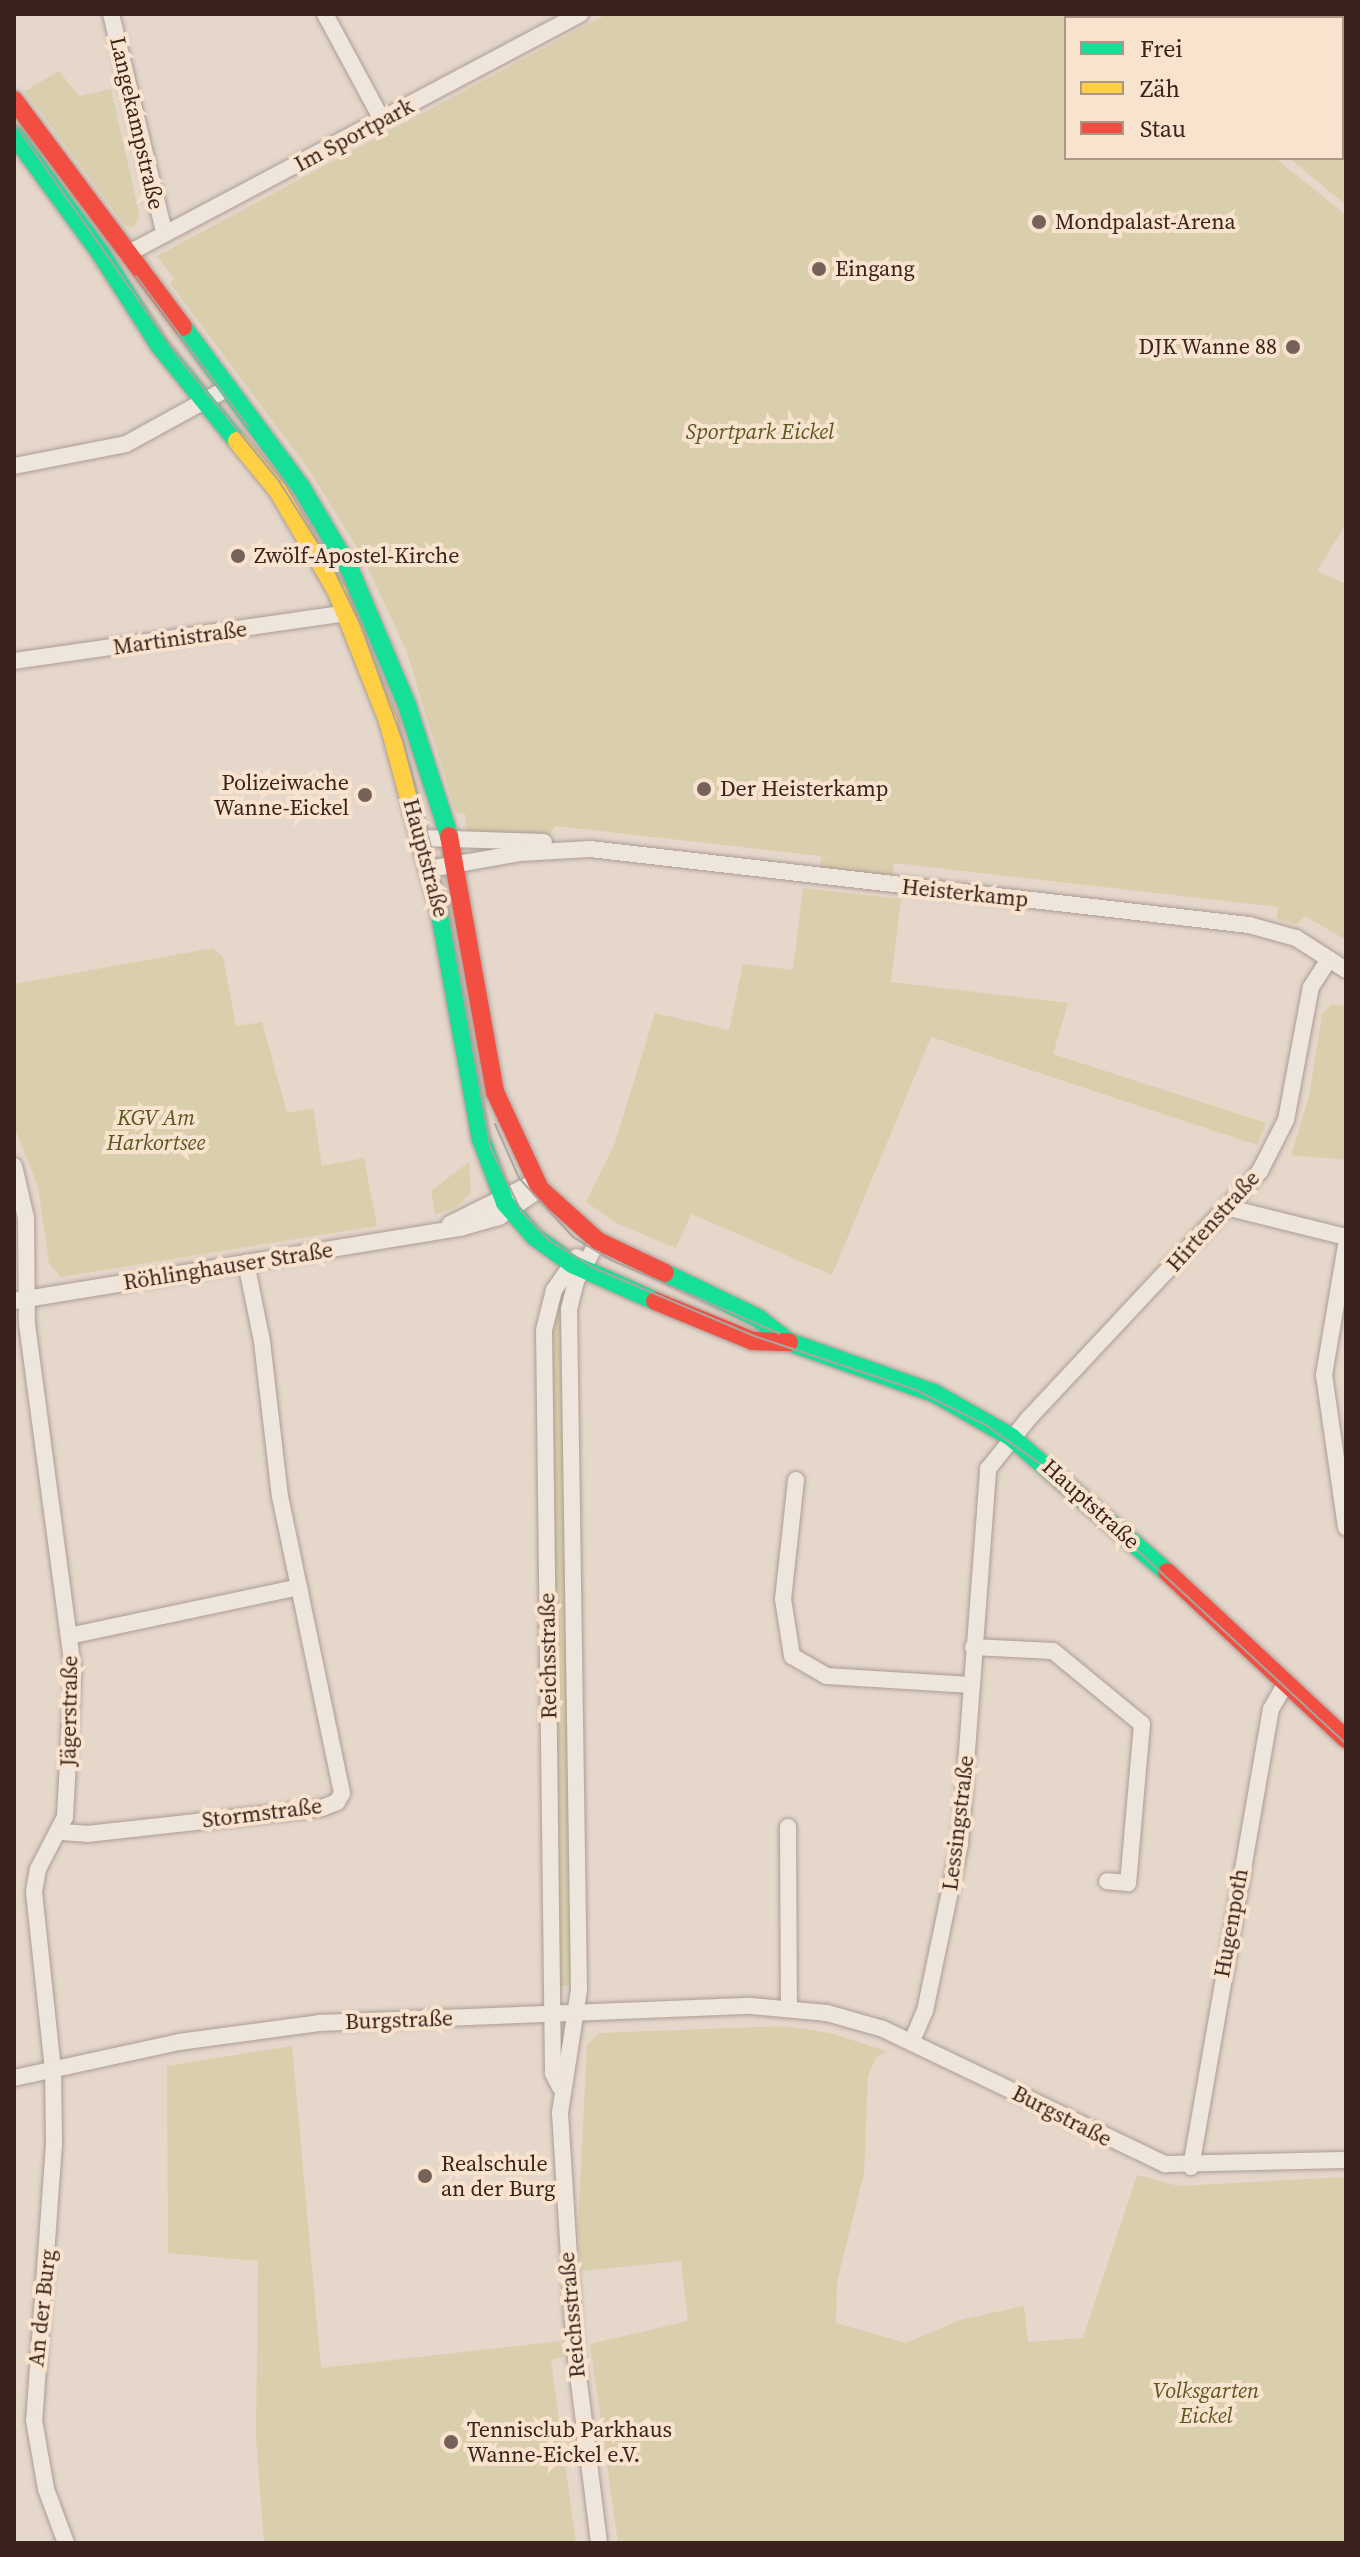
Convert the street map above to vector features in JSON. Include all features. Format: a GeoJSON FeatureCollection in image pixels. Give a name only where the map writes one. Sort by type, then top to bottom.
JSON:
{"type":"FeatureCollection","features":[{"type":"Feature","properties":{"kind":"street","name":"Langekampstraße"},"geometry":{"type":"LineString","coordinates":[[111,14],[164,231]]}},
{"type":"Feature","properties":{"kind":"street"},"geometry":{"type":"LineString","coordinates":[[325,14],[382,120]]}},
{"type":"Feature","properties":{"kind":"street","name":"Im Sportpark"},"geometry":{"type":"LineString","coordinates":[[127,254],[164,231],[190,224],[580,14]]}},
{"type":"Feature","properties":{"kind":"street","name":"Hauptstraße"},"geometry":{"type":"LineString","coordinates":[[14,100],[301,487],[350,570],[407,705],[458,864],[495,1092],[537,1185],[595,1239],[744,1311],[789,1342],[934,1393],[1011,1437],[1060,1473],[1346,1739]]}},
{"type":"Feature","properties":{"kind":"street","name":"Hauptstraße"},"geometry":{"type":"LineString","coordinates":[[14,135],[110,266],[159,345],[278,491],[346,613],[388,721],[422,838],[481,1139],[500,1195],[546,1247],[577,1266],[714,1327],[753,1341],[789,1342]]}},
{"type":"Feature","properties":{"kind":"street"},"geometry":{"type":"LineString","coordinates":[[110,266],[127,254]]}},
{"type":"Feature","properties":{"kind":"street"},"geometry":{"type":"LineString","coordinates":[[14,466],[126,444],[206,403],[228,388]]}},
{"type":"Feature","properties":{"kind":"street","name":"Martinistraße"},"geometry":{"type":"LineString","coordinates":[[14,661],[346,613]]}},
{"type":"Feature","properties":{"kind":"street","name":"Heisterkamp"},"geometry":{"type":"LineString","coordinates":[[422,838],[572,848],[1249,925],[1296,938],[1346,970]]}},
{"type":"Feature","properties":{"kind":"street","name":"Heisterkamp"},"geometry":{"type":"LineString","coordinates":[[429,869],[572,848]]}},
{"type":"Feature","properties":{"kind":"street","name":"Hirtenstraße"},"geometry":{"type":"LineString","coordinates":[[1011,1437],[1229,1208],[1280,1137],[1292,1102],[1311,987],[1329,959]]}},
{"type":"Feature","properties":{"kind":"street","name":"Jägerstraße"},"geometry":{"type":"LineString","coordinates":[[14,1166],[26,1218],[20,1300],[69,1636],[73,1684],[61,1832],[38,1869],[34,1892],[53,2069]]}},
{"type":"Feature","properties":{"kind":"street","name":"Röhlinghauser Straße"},"geometry":{"type":"LineString","coordinates":[[442,1228],[500,1195],[537,1185]]}},
{"type":"Feature","properties":{"kind":"street","name":"Röhlinghauser Straße"},"geometry":{"type":"LineString","coordinates":[[20,1300],[487,1222],[511,1211],[537,1185]]}},
{"type":"Feature","properties":{"kind":"street"},"geometry":{"type":"LineString","coordinates":[[1229,1208],[1346,1237]]}},
{"type":"Feature","properties":{"kind":"street","name":"Reichsstraße"},"geometry":{"type":"LineString","coordinates":[[560,2087],[553,2073],[544,1330],[549,1302],[595,1239]]}},
{"type":"Feature","properties":{"kind":"street"},"geometry":{"type":"LineString","coordinates":[[1346,1245],[1324,1375],[1346,1527]]}},
{"type":"Feature","properties":{"kind":"street","name":"Stormstraße"},"geometry":{"type":"LineString","coordinates":[[61,1832],[87,1834],[337,1802],[344,1781],[299,1587],[246,1263]]}},
{"type":"Feature","properties":{"kind":"street","name":"Reichsstraße"},"geometry":{"type":"LineString","coordinates":[[577,1266],[569,1309],[579,1990],[560,2087],[568,2273],[599,2543]]}},
{"type":"Feature","properties":{"kind":"street","name":"Lessingstraße"},"geometry":{"type":"LineString","coordinates":[[912,2041],[925,2011],[960,1844],[985,1479],[1011,1437]]}},
{"type":"Feature","properties":{"kind":"street"},"geometry":{"type":"LineString","coordinates":[[796,1480],[783,1599],[792,1656],[826,1676],[971,1685]]}},
{"type":"Feature","properties":{"kind":"street"},"geometry":{"type":"LineString","coordinates":[[69,1636],[299,1587]]}},
{"type":"Feature","properties":{"kind":"street"},"geometry":{"type":"LineString","coordinates":[[973,1647],[1053,1651],[1142,1724],[1128,1883],[1107,1881]]}},
{"type":"Feature","properties":{"kind":"street","name":"Hugenpoth"},"geometry":{"type":"LineString","coordinates":[[1191,2167],[1271,1709],[1286,1683]]}},
{"type":"Feature","properties":{"kind":"street"},"geometry":{"type":"LineString","coordinates":[[788,1827],[789,2009]]}},
{"type":"Feature","properties":{"kind":"street","name":"Burgstraße"},"geometry":{"type":"LineString","coordinates":[[14,2078],[179,2042],[283,2027],[552,2015],[789,2009],[854,2020],[912,2041],[1142,2156],[1191,2167],[1346,2160]]}},
{"type":"Feature","properties":{"kind":"street","name":"An der Burg"},"geometry":{"type":"LineString","coordinates":[[53,2069],[49,2257],[36,2345],[34,2420],[46,2489],[66,2543]]}},
{"type":"Feature","properties":{"kind":"green space","name":"Sportpark Eickel"},"geometry":{"type":"Polygon","coordinates":[[[607,14],[1092,14],[1095,16],[1064,16],[1064,160],[1277,160],[1346,215],[1346,524],[1317,571],[1346,584],[1346,940],[1305,916],[1297,924],[1277,919],[1278,907],[894,863],[892,877],[820,869],[821,856],[555,826],[549,837],[467,832],[465,814],[456,813],[406,650],[363,558],[311,473],[170,283],[174,279],[157,256],[607,14]]]}},
{"type":"Feature","properties":{"kind":"green space"},"geometry":{"type":"Polygon","coordinates":[[[1106,14],[1346,14],[1346,205],[1291,160],[1344,160],[1344,16],[1106,14]]]}},
{"type":"Feature","properties":{"kind":"green space"},"geometry":{"type":"Polygon","coordinates":[[[59,71],[79,96],[111,89],[140,217],[133,227],[125,226],[25,91],[59,71]]]}},
{"type":"Feature","properties":{"kind":"green space"},"geometry":{"type":"Polygon","coordinates":[[[803,888],[901,899],[891,982],[1068,1003],[1053,1054],[1266,1123],[1257,1145],[931,1037],[832,1275],[691,1214],[676,1248],[618,1224],[586,1202],[615,1143],[655,1013],[729,1030],[743,964],[793,970],[803,888]]]}},
{"type":"Feature","properties":{"kind":"green space","name":"KGV Am Harkortsee"},"geometry":{"type":"Polygon","coordinates":[[[213,948],[223,957],[236,1026],[262,1022],[287,1113],[313,1108],[322,1166],[364,1158],[377,1226],[61,1277],[49,1264],[38,1187],[14,1126],[14,984],[213,948]]]}},
{"type":"Feature","properties":{"kind":"green space"},"geometry":{"type":"Polygon","coordinates":[[[1332,1004],[1346,1006],[1346,1160],[1291,1155],[1309,1097],[1322,1014],[1332,1004]]]}},
{"type":"Feature","properties":{"kind":"green space"},"geometry":{"type":"Polygon","coordinates":[[[469,1162],[471,1193],[456,1207],[435,1215],[431,1191],[469,1162]]]}},
{"type":"Feature","properties":{"kind":"green space"},"geometry":{"type":"Polygon","coordinates":[[[561,1292],[565,1301],[574,1986],[560,1986],[550,1329],[561,1292]]]}},
{"type":"Feature","properties":{"kind":"green space","name":"Volksgarten Eickel"},"geometry":{"type":"Polygon","coordinates":[[[786,2026],[830,2033],[886,2051],[876,2058],[868,2076],[864,2173],[837,2282],[836,2323],[906,2343],[960,2320],[1024,2306],[1028,2342],[1083,2338],[1137,2175],[1179,2186],[1346,2177],[1346,2543],[618,2543],[590,2344],[688,2321],[681,2261],[582,2271],[578,2226],[587,2045],[599,2033],[786,2026]]]}},
{"type":"Feature","properties":{"kind":"green space"},"geometry":{"type":"Polygon","coordinates":[[[292,2046],[321,2368],[561,2341],[563,2357],[551,2360],[562,2442],[574,2441],[577,2450],[578,2461],[565,2464],[576,2543],[264,2543],[256,2438],[258,2261],[168,2253],[167,2066],[292,2046]]]}},
{"type":"Feature","properties":{"kind":"tram line"},"geometry":{"type":"LineString","coordinates":[[14,123],[182,362],[279,481],[332,565],[362,628],[403,741],[449,915],[490,1146],[521,1211],[550,1241],[594,1268],[754,1336],[916,1390],[986,1425],[1057,1476],[1346,1744]]}},
{"type":"Feature","properties":{"kind":"tram line"},"geometry":{"type":"LineString","coordinates":[[136,276],[248,427]]}},
{"type":"Feature","properties":{"kind":"tram line"},"geometry":{"type":"LineString","coordinates":[[495,1124],[519,1178],[573,1237],[611,1260],[780,1334]]}},
{"type":"Feature","properties":{"kind":"traffic: fast"},"geometry":{"type":"LineString","coordinates":[[14,135],[99,251],[159,345],[237,441]]}},
{"type":"Feature","properties":{"kind":"traffic: fast"},"geometry":{"type":"LineString","coordinates":[[183,327],[301,487],[350,570],[407,705],[449,836]]}},
{"type":"Feature","properties":{"kind":"traffic: fast"},"geometry":{"type":"LineString","coordinates":[[439,909],[481,1139],[505,1203],[535,1237],[572,1264],[655,1301]]}},
{"type":"Feature","properties":{"kind":"traffic: fast"},"geometry":{"type":"LineString","coordinates":[[665,1273],[758,1318],[789,1342],[934,1393],[1011,1437],[1167,1572]]}},
{"type":"Feature","properties":{"kind":"traffic: slow"},"geometry":{"type":"LineString","coordinates":[[237,441],[278,491],[337,592],[388,721],[439,909]]}},
{"type":"Feature","properties":{"kind":"traffic: jam"},"geometry":{"type":"LineString","coordinates":[[14,100],[183,327]]}},
{"type":"Feature","properties":{"kind":"traffic: jam"},"geometry":{"type":"LineString","coordinates":[[449,836],[495,1092],[540,1189],[598,1241],[665,1273]]}},
{"type":"Feature","properties":{"kind":"traffic: jam"},"geometry":{"type":"LineString","coordinates":[[655,1301],[753,1341],[789,1342]]}},
{"type":"Feature","properties":{"kind":"traffic: jam"},"geometry":{"type":"LineString","coordinates":[[1167,1572],[1346,1739]]}},
{"type":"Feature","properties":{"kind":"place","name":"Mondpalast-Arena"},"geometry":{"type":"Point","coordinates":[1039,222]}},
{"type":"Feature","properties":{"kind":"place","name":"Eingang"},"geometry":{"type":"Point","coordinates":[819,269]}},
{"type":"Feature","properties":{"kind":"place","name":"DJK Wanne 88"},"geometry":{"type":"Point","coordinates":[1293,347]}},
{"type":"Feature","properties":{"kind":"place","name":"Zwölf-Apostel-Kirche"},"geometry":{"type":"Point","coordinates":[238,556]}},
{"type":"Feature","properties":{"kind":"place","name":"Der Heisterkamp"},"geometry":{"type":"Point","coordinates":[704,789]}},
{"type":"Feature","properties":{"kind":"place","name":"Polizeiwache Wanne-Eickel"},"geometry":{"type":"Point","coordinates":[365,795]}},
{"type":"Feature","properties":{"kind":"place","name":"Realschule an der Burg"},"geometry":{"type":"Point","coordinates":[425,2176]}},
{"type":"Feature","properties":{"kind":"place","name":"Tennisclub Parkhaus Wanne-Eickel e.V."},"geometry":{"type":"Point","coordinates":[451,2442]}}]}
